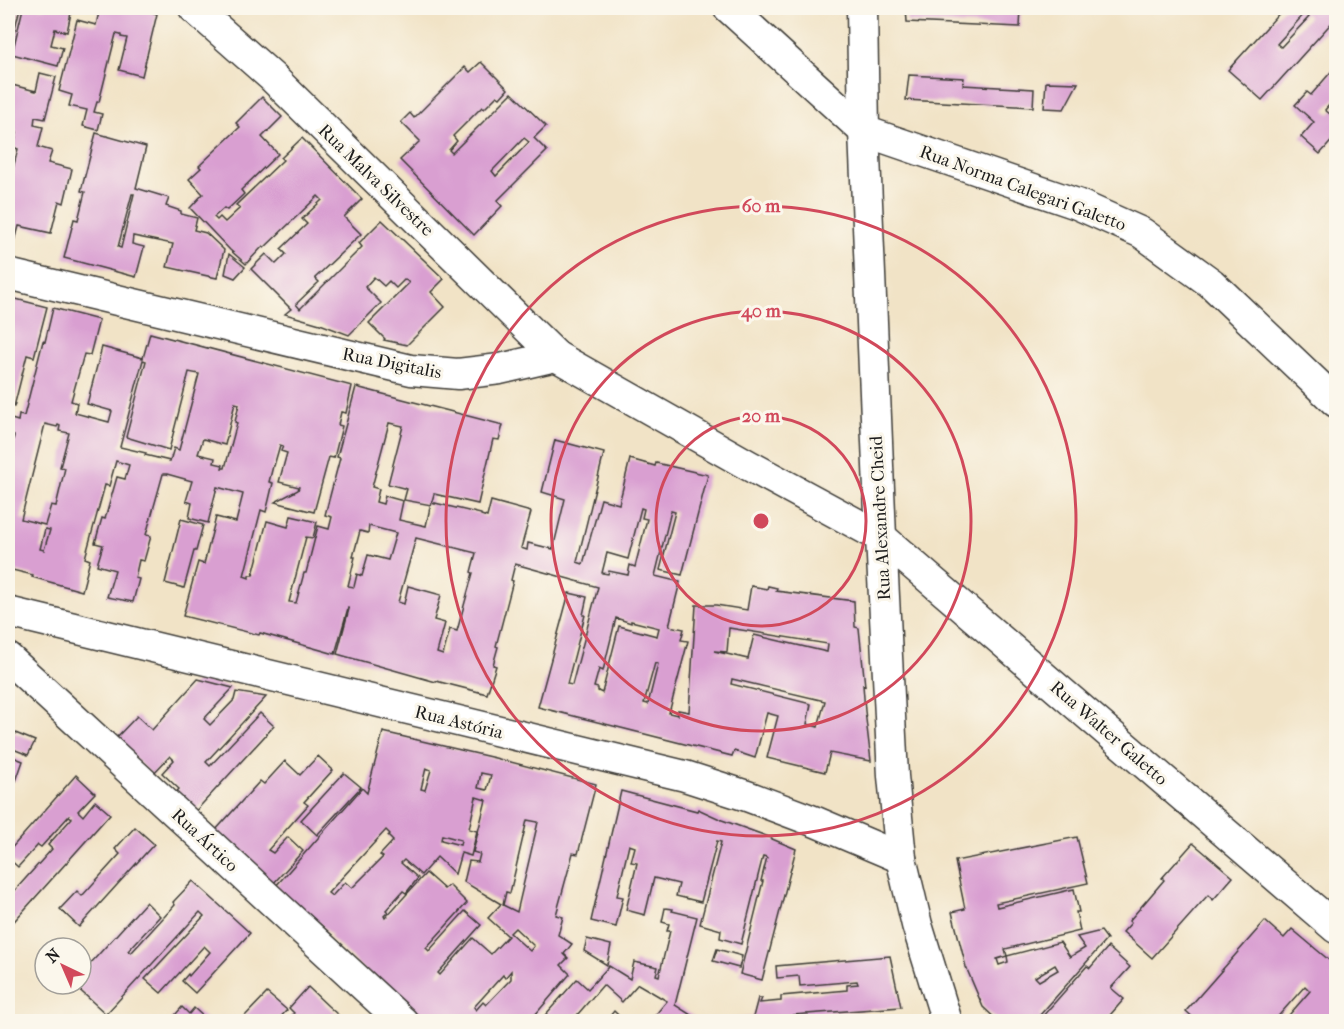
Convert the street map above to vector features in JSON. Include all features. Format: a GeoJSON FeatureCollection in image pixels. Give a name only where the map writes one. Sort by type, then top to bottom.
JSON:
{"type":"FeatureCollection","features":[{"type":"Feature","properties":{"kind":"street","name":"Rua Malva Silvestre"},"geometry":{"type":"LineString","coordinates":[[194,8],[272,77],[556,356]]}},
{"type":"Feature","properties":{"kind":"street"},"geometry":{"type":"LineString","coordinates":[[729,8],[864,131]]}},
{"type":"Feature","properties":{"kind":"street","name":"Rua Alexandre Cheid"},"geometry":{"type":"LineString","coordinates":[[862,8],[864,131],[892,776],[901,858],[917,925],[947,1022]]}},
{"type":"Feature","properties":{"kind":"street","name":"Rua Norma Calegari Galetto"},"geometry":{"type":"LineString","coordinates":[[864,131],[1077,204],[1142,233],[1211,283],[1336,402]]}},
{"type":"Feature","properties":{"kind":"street","name":"Rua Digitalis"},"geometry":{"type":"LineString","coordinates":[[8,274],[411,370],[458,375],[500,369],[556,356]]}},
{"type":"Feature","properties":{"kind":"street"},"geometry":{"type":"LineString","coordinates":[[556,356],[748,465],[881,537]]}},
{"type":"Feature","properties":{"kind":"street","name":"Rua Walter Galetto"},"geometry":{"type":"LineString","coordinates":[[881,537],[1336,928]]}},
{"type":"Feature","properties":{"kind":"street","name":"Rua Astória"},"geometry":{"type":"LineString","coordinates":[[8,612],[685,777],[747,796],[901,858]]}},
{"type":"Feature","properties":{"kind":"street","name":"Rua Ártico"},"geometry":{"type":"LineString","coordinates":[[8,658],[403,1022]]}},
{"type":"Feature","properties":{"kind":"building"},"geometry":{"type":"Polygon","coordinates":[[[8,8],[20,8],[10,48],[8,47],[8,8]]]}},
{"type":"Feature","properties":{"kind":"building"},"geometry":{"type":"Polygon","coordinates":[[[23,8],[72,8],[67,32],[55,29],[51,45],[63,48],[58,66],[12,54],[23,8]]]}},
{"type":"Feature","properties":{"kind":"building"},"geometry":{"type":"Polygon","coordinates":[[[100,8],[141,8],[157,14],[142,76],[119,70],[127,38],[116,34],[99,102],[94,112],[102,114],[98,130],[83,126],[87,110],[69,106],[72,95],[59,91],[77,20],[96,25],[100,8]]]}},
{"type":"Feature","properties":{"kind":"building"},"geometry":{"type":"Polygon","coordinates":[[[906,8],[1021,8],[1020,27],[907,22],[906,8]]]}},
{"type":"Feature","properties":{"kind":"building"},"geometry":{"type":"Polygon","coordinates":[[[1284,8],[1336,8],[1336,18],[1262,100],[1228,70],[1284,8]],[[1305,13],[1277,44],[1281,47],[1309,17],[1305,13]]]}},
{"type":"Feature","properties":{"kind":"building"},"geometry":{"type":"Polygon","coordinates":[[[481,62],[508,89],[500,98],[497,96],[484,109],[482,107],[453,136],[457,141],[449,150],[452,153],[512,93],[546,126],[534,138],[547,151],[497,201],[502,206],[474,235],[400,160],[420,141],[401,122],[410,113],[414,118],[465,67],[470,72],[481,62]],[[524,138],[492,171],[496,176],[529,142],[524,138]]]}},
{"type":"Feature","properties":{"kind":"building"},"geometry":{"type":"Polygon","coordinates":[[[1336,66],[1336,97],[1325,110],[1330,114],[1336,107],[1336,136],[1320,154],[1301,137],[1314,122],[1295,105],[1307,92],[1311,95],[1336,66]]]}},
{"type":"Feature","properties":{"kind":"building"},"geometry":{"type":"Polygon","coordinates":[[[40,73],[56,77],[45,119],[35,117],[34,125],[43,127],[38,147],[52,151],[48,163],[72,169],[64,203],[59,201],[51,233],[19,226],[14,245],[8,243],[8,188],[18,149],[13,147],[17,132],[8,130],[8,84],[36,91],[40,73]]]}},
{"type":"Feature","properties":{"kind":"building"},"geometry":{"type":"Polygon","coordinates":[[[909,75],[964,78],[963,85],[1034,89],[1033,107],[906,100],[909,75]]]}},
{"type":"Feature","properties":{"kind":"building"},"geometry":{"type":"Polygon","coordinates":[[[1046,82],[1078,83],[1064,109],[1044,108],[1046,82]]]}},
{"type":"Feature","properties":{"kind":"building"},"geometry":{"type":"Polygon","coordinates":[[[262,97],[282,117],[262,137],[278,154],[241,190],[244,194],[227,210],[224,208],[214,217],[217,220],[220,217],[225,222],[240,208],[236,205],[283,160],[281,158],[302,138],[362,199],[344,217],[361,234],[315,278],[319,282],[296,304],[300,309],[362,247],[359,243],[382,220],[444,279],[431,292],[445,307],[407,345],[384,340],[369,323],[409,283],[405,279],[396,288],[389,281],[384,286],[374,277],[365,287],[381,303],[349,335],[285,314],[291,309],[251,269],[266,254],[276,264],[286,254],[281,249],[307,224],[302,219],[322,200],[318,196],[246,264],[190,208],[203,194],[189,179],[201,168],[199,166],[240,127],[236,123],[262,97]]]}},
{"type":"Feature","properties":{"kind":"building"},"geometry":{"type":"Polygon","coordinates":[[[96,133],[146,147],[136,188],[169,198],[166,206],[181,211],[181,214],[197,218],[194,230],[206,233],[224,250],[217,278],[167,267],[173,244],[133,236],[132,244],[144,247],[136,277],[64,258],[74,219],[78,220],[85,192],[81,191],[96,133]],[[132,194],[118,247],[121,248],[134,194],[132,194]]]}},
{"type":"Feature","properties":{"kind":"building"},"geometry":{"type":"Polygon","coordinates":[[[229,254],[245,267],[235,278],[225,274],[229,254]]]}},
{"type":"Feature","properties":{"kind":"building"},"geometry":{"type":"Polygon","coordinates":[[[8,297],[47,307],[34,357],[27,355],[14,407],[8,406],[8,297]]]}},
{"type":"Feature","properties":{"kind":"building"},"geometry":{"type":"Polygon","coordinates":[[[53,308],[99,320],[90,355],[84,354],[71,401],[77,403],[75,413],[109,422],[112,411],[87,404],[102,347],[143,358],[150,333],[352,386],[346,413],[341,412],[338,425],[342,426],[334,458],[329,457],[314,512],[275,502],[298,490],[299,487],[279,482],[287,453],[281,451],[283,446],[280,445],[273,466],[269,482],[273,483],[266,512],[261,510],[244,576],[249,578],[249,575],[253,575],[267,521],[288,527],[291,516],[317,522],[313,538],[306,537],[289,602],[296,603],[318,526],[329,529],[332,517],[325,515],[340,458],[337,457],[356,387],[503,425],[499,440],[493,439],[478,504],[434,494],[432,503],[487,517],[491,501],[531,512],[521,548],[527,550],[528,543],[553,549],[565,499],[542,492],[555,440],[604,453],[577,562],[583,564],[601,499],[619,504],[630,459],[655,466],[656,463],[708,475],[682,575],[660,570],[675,512],[671,511],[655,576],[680,582],[669,626],[684,629],[681,640],[688,641],[669,713],[678,715],[678,710],[689,712],[696,605],[716,605],[747,610],[751,586],[767,589],[768,586],[777,588],[776,591],[854,601],[855,627],[859,628],[871,761],[830,753],[825,772],[767,758],[778,716],[767,713],[755,758],[734,751],[732,756],[538,707],[569,593],[587,597],[583,615],[585,615],[567,684],[572,685],[598,587],[515,564],[511,580],[513,581],[496,646],[498,647],[493,665],[496,666],[487,694],[337,654],[348,608],[335,654],[260,633],[259,635],[183,616],[198,562],[204,564],[216,517],[236,522],[243,494],[217,487],[208,523],[189,518],[192,503],[186,501],[192,481],[167,474],[163,474],[146,535],[151,536],[144,561],[139,560],[135,578],[139,579],[133,602],[107,597],[115,570],[97,565],[103,545],[95,543],[102,518],[105,519],[117,477],[125,479],[129,465],[116,461],[109,486],[105,485],[85,558],[90,560],[82,591],[8,569],[8,481],[10,472],[8,461],[14,436],[9,434],[8,439],[8,418],[18,421],[19,415],[24,416],[43,341],[45,342],[53,308]],[[143,360],[120,447],[146,453],[145,455],[170,461],[174,448],[179,450],[199,374],[189,372],[169,450],[126,437],[146,361],[143,360]],[[235,403],[225,445],[203,439],[198,454],[215,458],[214,463],[223,465],[222,468],[225,468],[237,423],[235,422],[239,404],[235,403]],[[389,423],[372,487],[379,489],[376,502],[383,504],[385,496],[403,501],[399,520],[426,526],[431,505],[404,500],[407,489],[388,484],[403,426],[389,423]],[[45,424],[21,519],[45,525],[51,505],[56,506],[65,468],[60,467],[69,433],[59,431],[60,426],[58,425],[57,427],[45,424]],[[641,508],[628,559],[607,553],[602,573],[608,574],[609,571],[628,575],[630,565],[635,567],[647,519],[642,518],[644,509],[641,508]],[[369,526],[368,533],[360,531],[353,557],[355,557],[348,586],[354,587],[357,574],[362,576],[368,555],[388,560],[396,533],[369,526]],[[45,529],[40,549],[44,550],[50,530],[45,529]],[[416,538],[398,602],[404,604],[408,586],[441,595],[434,620],[445,623],[437,653],[443,655],[450,629],[457,631],[473,573],[471,572],[476,553],[416,538]],[[616,618],[603,671],[599,669],[594,687],[602,693],[619,626],[657,636],[659,628],[616,618]],[[729,628],[727,652],[714,651],[748,659],[754,635],[827,652],[828,644],[729,628]],[[655,663],[644,703],[648,704],[658,664],[655,663]],[[732,679],[731,684],[811,704],[807,724],[818,727],[825,701],[732,679]]]}},
{"type":"Feature","properties":{"kind":"building"},"geometry":{"type":"Polygon","coordinates":[[[181,519],[203,525],[184,588],[165,583],[181,519]]]}},
{"type":"Feature","properties":{"kind":"building"},"geometry":{"type":"Polygon","coordinates":[[[198,679],[233,688],[204,719],[210,725],[234,700],[236,692],[266,697],[206,762],[210,766],[260,713],[274,726],[192,815],[172,797],[179,789],[162,773],[174,760],[170,756],[152,775],[115,739],[137,716],[152,730],[198,679]]]}},
{"type":"Feature","properties":{"kind":"building"},"geometry":{"type":"Polygon","coordinates":[[[8,730],[35,741],[28,755],[8,747],[8,730]]]}},
{"type":"Feature","properties":{"kind":"building"},"geometry":{"type":"Polygon","coordinates":[[[383,732],[596,784],[578,854],[573,853],[556,915],[563,917],[558,935],[572,944],[564,954],[568,958],[561,965],[570,974],[529,1022],[417,1022],[330,937],[332,935],[313,918],[311,920],[275,887],[362,788],[367,793],[383,732]],[[426,768],[421,789],[425,790],[431,770],[426,768]],[[481,773],[478,788],[487,790],[491,775],[481,773]],[[476,797],[469,829],[477,831],[471,856],[461,853],[455,874],[437,857],[421,875],[404,860],[401,863],[418,878],[406,893],[403,891],[386,910],[388,912],[384,916],[385,918],[426,873],[444,889],[449,885],[467,903],[426,948],[429,951],[465,911],[481,925],[438,973],[440,975],[473,938],[491,954],[508,936],[488,918],[501,904],[464,882],[469,861],[478,862],[480,854],[473,852],[486,800],[476,797]],[[527,820],[510,893],[506,892],[503,905],[517,912],[538,822],[527,820]],[[386,830],[328,893],[332,896],[345,882],[352,888],[383,857],[380,855],[393,841],[386,830]],[[442,835],[441,840],[460,845],[461,840],[442,835]],[[515,928],[510,933],[530,951],[534,946],[515,928]],[[511,971],[505,978],[503,975],[474,1007],[476,1010],[483,1002],[486,1005],[511,979],[511,971]]]}},
{"type":"Feature","properties":{"kind":"building"},"geometry":{"type":"Polygon","coordinates":[[[8,755],[23,761],[16,781],[8,778],[8,755]]]}},
{"type":"Feature","properties":{"kind":"building"},"geometry":{"type":"Polygon","coordinates":[[[318,756],[333,770],[304,802],[308,805],[268,850],[273,853],[288,837],[303,851],[272,885],[214,832],[260,781],[264,784],[285,761],[300,775],[318,756]]]}},
{"type":"Feature","properties":{"kind":"building"},"geometry":{"type":"Polygon","coordinates":[[[344,773],[361,787],[317,835],[301,820],[344,773]]]}},
{"type":"Feature","properties":{"kind":"building"},"geometry":{"type":"Polygon","coordinates":[[[76,775],[95,793],[78,811],[83,816],[95,801],[110,814],[8,928],[8,898],[52,849],[48,845],[72,818],[69,816],[41,847],[38,845],[18,867],[8,858],[8,852],[76,775]]]}},
{"type":"Feature","properties":{"kind":"building"},"geometry":{"type":"Polygon","coordinates":[[[621,791],[697,811],[698,809],[796,849],[762,980],[740,974],[767,857],[763,856],[741,944],[720,938],[721,930],[700,924],[721,842],[717,841],[701,902],[676,896],[679,884],[654,878],[645,915],[626,910],[637,863],[631,862],[635,847],[629,845],[617,896],[623,897],[616,927],[591,921],[621,791]]]}},
{"type":"Feature","properties":{"kind":"building"},"geometry":{"type":"Polygon","coordinates":[[[135,827],[154,844],[79,927],[60,909],[77,891],[82,896],[120,854],[115,849],[135,827]]]}},
{"type":"Feature","properties":{"kind":"building"},"geometry":{"type":"Polygon","coordinates":[[[1077,837],[1088,883],[996,903],[997,907],[1074,889],[1080,931],[1005,949],[1007,956],[1060,942],[1070,957],[1085,948],[1077,937],[1101,931],[1107,939],[1040,1015],[1042,1017],[1087,966],[1090,968],[1108,947],[1130,967],[1111,988],[1124,999],[1104,1022],[999,1022],[983,1007],[966,967],[952,912],[965,909],[955,861],[1077,837]],[[1007,956],[997,959],[999,965],[1008,962],[1007,956]],[[1055,965],[1035,977],[1039,981],[1058,970],[1055,965]]]}},
{"type":"Feature","properties":{"kind":"building"},"geometry":{"type":"Polygon","coordinates":[[[1193,843],[1233,877],[1213,900],[1208,895],[1152,958],[1123,932],[1131,923],[1129,921],[1164,880],[1162,878],[1193,843]]]}},
{"type":"Feature","properties":{"kind":"building"},"geometry":{"type":"Polygon","coordinates":[[[193,881],[250,933],[195,993],[182,981],[210,952],[204,946],[161,993],[145,979],[204,916],[200,912],[106,1014],[86,996],[93,996],[93,961],[146,902],[160,916],[128,951],[131,953],[175,905],[173,902],[193,881]]]}},
{"type":"Feature","properties":{"kind":"building"},"geometry":{"type":"Polygon","coordinates":[[[665,908],[697,917],[675,1005],[702,1022],[655,1022],[652,1019],[667,1001],[638,984],[622,1002],[603,985],[571,1022],[539,1022],[577,979],[588,989],[609,966],[630,979],[634,962],[658,967],[656,975],[659,976],[670,931],[667,931],[669,924],[662,922],[665,908]]]}},
{"type":"Feature","properties":{"kind":"building"},"geometry":{"type":"Polygon","coordinates":[[[1265,921],[1284,938],[1292,929],[1336,966],[1336,1022],[1318,1022],[1317,1020],[1315,1022],[1283,1022],[1310,991],[1305,986],[1273,1022],[1198,1022],[1186,1011],[1265,921]]]}},
{"type":"Feature","properties":{"kind":"building"},"geometry":{"type":"Polygon","coordinates":[[[587,939],[611,945],[607,965],[584,951],[587,939]]]}},
{"type":"Feature","properties":{"kind":"building"},"geometry":{"type":"Polygon","coordinates":[[[717,949],[742,956],[739,968],[713,961],[717,949]]]}},
{"type":"Feature","properties":{"kind":"building"},"geometry":{"type":"Polygon","coordinates":[[[890,956],[901,1007],[793,1015],[793,1022],[719,1022],[719,1020],[753,1017],[758,998],[762,998],[760,1003],[781,1001],[781,996],[847,990],[847,985],[858,984],[857,981],[800,986],[799,976],[777,978],[776,966],[890,956]]]}},
{"type":"Feature","properties":{"kind":"building"},"geometry":{"type":"Polygon","coordinates":[[[308,987],[346,1022],[286,1022],[294,1013],[289,1008],[308,987]]]}},
{"type":"Feature","properties":{"kind":"building"},"geometry":{"type":"Polygon","coordinates":[[[267,993],[287,1010],[276,1022],[246,1022],[243,1018],[267,993]]]}},
{"type":"Feature","properties":{"kind":"building"},"geometry":{"type":"Polygon","coordinates":[[[182,1007],[189,1014],[194,1008],[207,1020],[206,1022],[169,1022],[182,1007]]]}},
{"type":"Feature","properties":{"kind":"building"},"geometry":{"type":"Polygon","coordinates":[[[614,1011],[625,1022],[605,1022],[614,1011]]]}}]}
